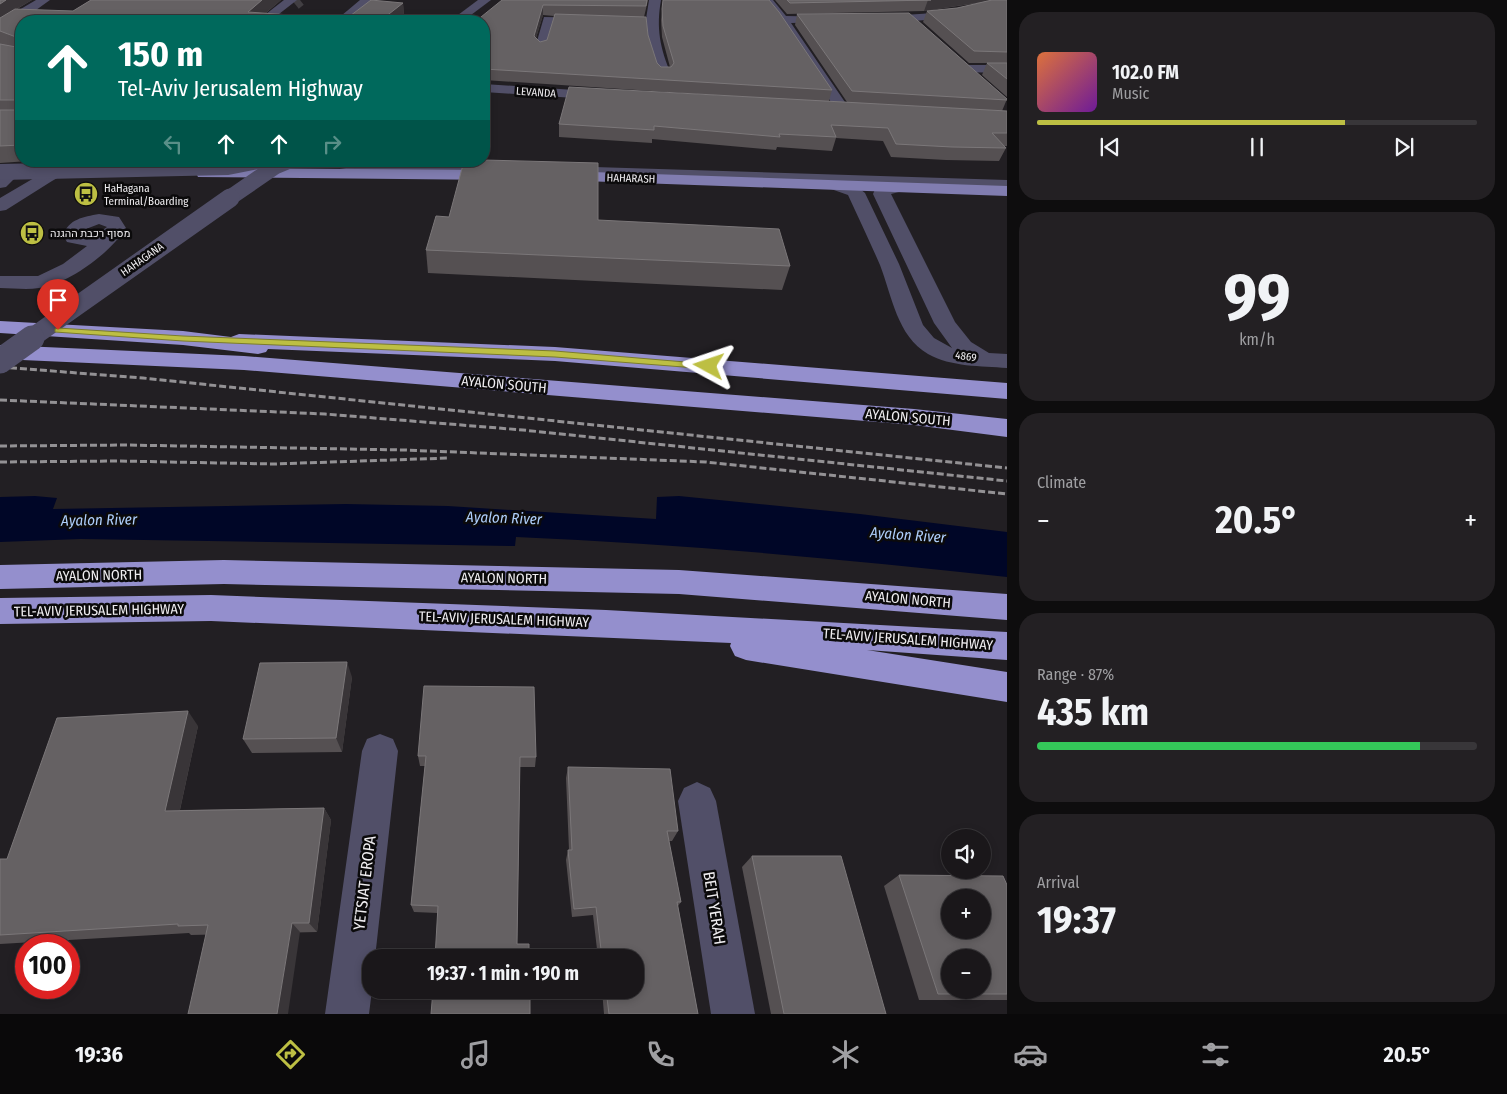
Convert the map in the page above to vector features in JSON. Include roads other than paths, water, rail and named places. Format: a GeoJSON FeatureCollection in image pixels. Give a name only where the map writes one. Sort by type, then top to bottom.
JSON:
{"type":"FeatureCollection","features":[{"type":"Feature","properties":{"kind":"highway"},"geometry":{"type":"LineString","coordinates":[[0,327],[183,338],[555,354],[1007,391]]}},
{"type":"Feature","properties":{"kind":"highway"},"geometry":{"type":"LineString","coordinates":[[183,338],[914,417]]}},
{"type":"Feature","properties":{"kind":"highway","name":"AYALON SOUTH"},"geometry":{"type":"LineString","coordinates":[[0,352],[244,363],[914,417],[1007,428]]}},
{"type":"Feature","properties":{"kind":"highway","name":"AYALON NORTH"},"geometry":{"type":"LineString","coordinates":[[0,578],[224,572],[679,582],[1007,607]]}},
{"type":"Feature","properties":{"kind":"highway","name":"TEL-AVIV JERUSALEM HIGHWAY"},"geometry":{"type":"LineString","coordinates":[[0,611],[211,608],[858,636],[1007,646]]}},
{"type":"Feature","properties":{"kind":"highway"},"geometry":{"type":"LineString","coordinates":[[606,624],[1007,687]]}},
{"type":"Feature","properties":{"kind":"main road"},"geometry":{"type":"LineString","coordinates":[[490,167],[517,169]]}},
{"type":"Feature","properties":{"kind":"main road"},"geometry":{"type":"LineString","coordinates":[[1,175],[45,168],[236,172],[517,169]]}},
{"type":"Feature","properties":{"kind":"main road","name":"HAHARASH"},"geometry":{"type":"LineString","coordinates":[[549,170],[1007,178]]}},
{"type":"Feature","properties":{"kind":"main road","name":"HAHARASH"},"geometry":{"type":"LineString","coordinates":[[549,170],[837,185],[904,184],[1007,191]]}},
{"type":"Feature","properties":{"kind":"street"},"geometry":{"type":"LineString","coordinates":[[31,15],[46,0]]}},
{"type":"Feature","properties":{"kind":"street"},"geometry":{"type":"LineString","coordinates":[[348,15],[367,0]]}},
{"type":"Feature","properties":{"kind":"street"},"geometry":{"type":"LineString","coordinates":[[464,15],[485,0]]}},
{"type":"Feature","properties":{"kind":"street"},"geometry":{"type":"LineString","coordinates":[[655,0],[651,23],[651,39],[664,74]]}},
{"type":"Feature","properties":{"kind":"street"},"geometry":{"type":"LineString","coordinates":[[767,0],[847,108],[823,107]]}},
{"type":"Feature","properties":{"kind":"street"},"geometry":{"type":"LineString","coordinates":[[861,19],[910,19],[983,9],[1007,1]]}},
{"type":"Feature","properties":{"kind":"street"},"geometry":{"type":"LineString","coordinates":[[961,2],[999,14]]}},
{"type":"Feature","properties":{"kind":"street"},"geometry":{"type":"LineString","coordinates":[[290,15],[296,3]]}},
{"type":"Feature","properties":{"kind":"street"},"geometry":{"type":"LineString","coordinates":[[274,15],[296,3]]}},
{"type":"Feature","properties":{"kind":"street"},"geometry":{"type":"LineString","coordinates":[[281,15],[296,3]]}},
{"type":"Feature","properties":{"kind":"street"},"geometry":{"type":"LineString","coordinates":[[475,15],[495,3]]}},
{"type":"Feature","properties":{"kind":"street"},"geometry":{"type":"LineString","coordinates":[[482,15],[495,3]]}},
{"type":"Feature","properties":{"kind":"street"},"geometry":{"type":"LineString","coordinates":[[0,13],[15,16]]}},
{"type":"Feature","properties":{"kind":"street"},"geometry":{"type":"LineString","coordinates":[[910,19],[924,32]]}},
{"type":"Feature","properties":{"kind":"street"},"geometry":{"type":"LineString","coordinates":[[541,48],[548,20],[651,23]]}},
{"type":"Feature","properties":{"kind":"street"},"geometry":{"type":"LineString","coordinates":[[783,20],[842,20]]}},
{"type":"Feature","properties":{"kind":"street"},"geometry":{"type":"LineString","coordinates":[[0,30],[15,24]]}},
{"type":"Feature","properties":{"kind":"street"},"geometry":{"type":"LineString","coordinates":[[0,43],[15,31]]}},
{"type":"Feature","properties":{"kind":"street"},"geometry":{"type":"LineString","coordinates":[[979,81],[962,66],[1007,69]]}},
{"type":"Feature","properties":{"kind":"street","name":"LEVANDA"},"geometry":{"type":"LineString","coordinates":[[490,88],[618,97]]}},
{"type":"Feature","properties":{"kind":"street"},"geometry":{"type":"LineString","coordinates":[[1,175],[228,167]]}},
{"type":"Feature","properties":{"kind":"street","name":"HAHAGANA"},"geometry":{"type":"LineString","coordinates":[[0,345],[254,167]]}},
{"type":"Feature","properties":{"kind":"street","name":"HAHAGANA"},"geometry":{"type":"LineString","coordinates":[[0,361],[90,295],[275,167]]}},
{"type":"Feature","properties":{"kind":"street"},"geometry":{"type":"LineString","coordinates":[[434,167],[517,169]]}},
{"type":"Feature","properties":{"kind":"street"},"geometry":{"type":"LineString","coordinates":[[0,206],[45,168]]}},
{"type":"Feature","properties":{"kind":"street"},"geometry":{"type":"LineString","coordinates":[[549,170],[817,178],[904,184],[1007,184]]}},
{"type":"Feature","properties":{"kind":"street","name":"4869"},"geometry":{"type":"LineString","coordinates":[[904,184],[886,189],[882,191],[882,194],[945,322],[963,348],[982,359]]}},
{"type":"Feature","properties":{"kind":"street","name":"4869"},"geometry":{"type":"LineString","coordinates":[[837,185],[851,189],[856,193],[892,274],[907,316],[916,331],[935,348],[946,353],[982,359]]}},
{"type":"Feature","properties":{"kind":"street"},"geometry":{"type":"LineString","coordinates":[[0,282],[42,281],[73,265],[107,220],[84,224],[73,265]]}},
{"type":"Feature","properties":{"kind":"street"},"geometry":{"type":"LineString","coordinates":[[982,359],[1007,361]]}},
{"type":"Feature","properties":{"kind":"street","name":"YETSIAT EROPA"},"geometry":{"type":"LineString","coordinates":[[348,1014],[380,751]]}},
{"type":"Feature","properties":{"kind":"street","name":"BEIT YERAH"},"geometry":{"type":"LineString","coordinates":[[697,801],[733,1014]]}},
{"type":"Feature","properties":{"kind":"water","name":"Ayalon River"},"geometry":{"type":"Polygon","coordinates":[[[35,496],[57,498],[53,509],[346,504],[448,506],[656,519],[657,497],[679,496],[860,514],[1007,532],[1007,577],[762,553],[516,537],[515,546],[81,539],[0,542],[0,497],[35,496]]]}},
{"type":"Feature","properties":{"kind":"tunnel"},"geometry":{"type":"LineString","coordinates":[[295,4],[300,0]]}},
{"type":"Feature","properties":{"kind":"railway"},"geometry":{"type":"LineString","coordinates":[[0,367],[143,378],[1007,468]]}},
{"type":"Feature","properties":{"kind":"railway"},"geometry":{"type":"LineString","coordinates":[[0,400],[325,414],[523,430],[1007,481]]}},
{"type":"Feature","properties":{"kind":"railway"},"geometry":{"type":"LineString","coordinates":[[0,446],[126,445],[404,450],[706,462],[1007,494]]}},
{"type":"Feature","properties":{"kind":"railway"},"geometry":{"type":"LineString","coordinates":[[0,462],[118,461],[274,464],[449,458]]}},
{"type":"Feature","properties":{"kind":"place","name":"HaHagana Terminal/Boarding"},"geometry":{"type":"Point","coordinates":[86,194]}},
{"type":"Feature","properties":{"kind":"place","name":"מסוף רכבת ההגנה"},"geometry":{"type":"Point","coordinates":[32,233]}}]}
